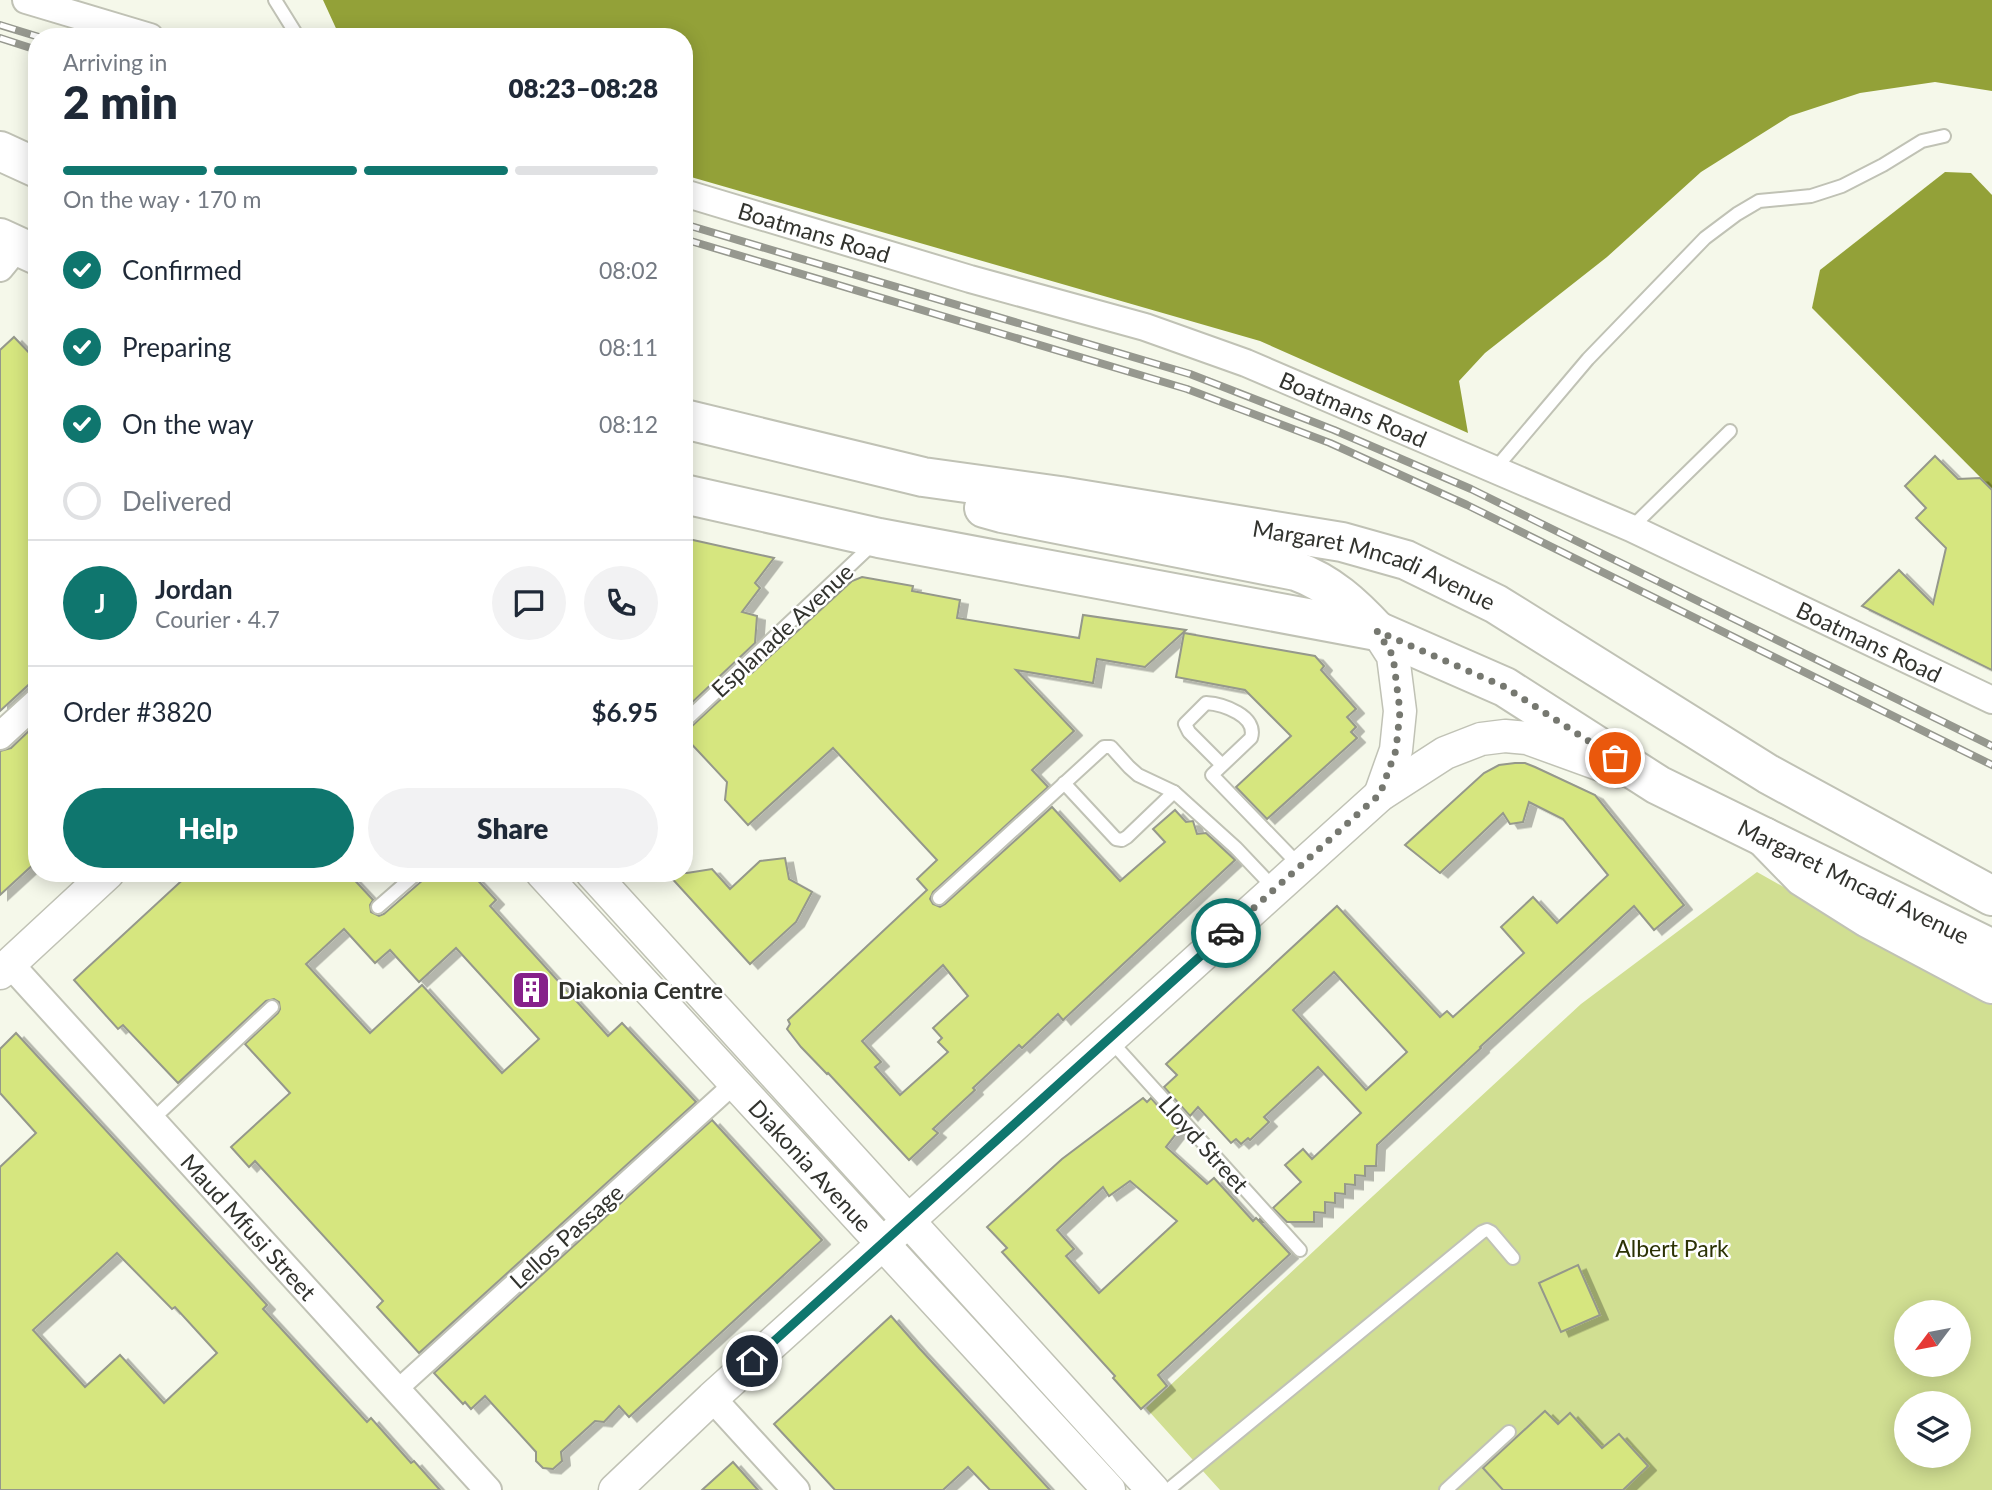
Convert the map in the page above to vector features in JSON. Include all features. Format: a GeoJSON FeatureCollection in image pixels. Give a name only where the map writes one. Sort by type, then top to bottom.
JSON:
{"type":"FeatureCollection","features":[{"type":"Feature","properties":{"kind":"main road"},"geometry":{"type":"LineString","coordinates":[[0,151],[28,164]]}},
{"type":"Feature","properties":{"kind":"main road","name":"Margaret Mncadi Avenue"},"geometry":{"type":"LineString","coordinates":[[693,421],[923,477],[1073,498],[1342,542],[1405,560],[1496,604],[1768,774],[1992,896]]}},
{"type":"Feature","properties":{"kind":"main road"},"geometry":{"type":"LineString","coordinates":[[923,477],[974,505],[1002,513],[1311,576],[1334,589],[1377,631]]}},
{"type":"Feature","properties":{"kind":"main road","name":"Margaret Mncadi Avenue"},"geometry":{"type":"LineString","coordinates":[[693,496],[879,538],[1377,631],[1505,687],[1658,785],[1992,949]]}},
{"type":"Feature","properties":{"kind":"main road"},"geometry":{"type":"LineString","coordinates":[[1764,837],[1803,877],[1868,918],[1992,984]]}},
{"type":"Feature","properties":{"kind":"street"},"geometry":{"type":"LineString","coordinates":[[26,0],[120,28]]}},
{"type":"Feature","properties":{"kind":"street","name":"Boatmans Road"},"geometry":{"type":"LineString","coordinates":[[693,196],[970,279],[1145,327],[1246,363],[1631,528],[1992,700]]}},
{"type":"Feature","properties":{"kind":"street"},"geometry":{"type":"LineString","coordinates":[[1377,631],[1393,656],[1400,711],[1396,750],[1380,794]]}},
{"type":"Feature","properties":{"kind":"street"},"geometry":{"type":"LineString","coordinates":[[0,736],[28,710]]}},
{"type":"Feature","properties":{"kind":"street"},"geometry":{"type":"LineString","coordinates":[[615,1490],[712,1398],[1380,794],[1445,753],[1481,739],[1505,736],[1527,738],[1658,785]]}},
{"type":"Feature","properties":{"kind":"street"},"geometry":{"type":"LineString","coordinates":[[5,968],[98,882]]}},
{"type":"Feature","properties":{"kind":"street","name":"Diakonia Avenue"},"geometry":{"type":"LineString","coordinates":[[550,882],[1109,1490]]}},
{"type":"Feature","properties":{"kind":"street","name":"Diakonia Avenue"},"geometry":{"type":"LineString","coordinates":[[600,882],[1153,1490]]}},
{"type":"Feature","properties":{"kind":"street","name":"Maud Mfusi Street"},"geometry":{"type":"LineString","coordinates":[[5,968],[152,1120],[488,1490]]}},
{"type":"Feature","properties":{"kind":"street"},"geometry":{"type":"LineString","coordinates":[[705,1051],[732,1027]]}},
{"type":"Feature","properties":{"kind":"street","name":"Lellos Passage"},"geometry":{"type":"LineString","coordinates":[[398,1389],[734,1083]]}},
{"type":"Feature","properties":{"kind":"street"},"geometry":{"type":"LineString","coordinates":[[712,1398],[796,1490]]}},
{"type":"Feature","properties":{"kind":"street"},"geometry":{"type":"LineString","coordinates":[[1049,1425],[1073,1403]]}},
{"type":"Feature","properties":{"kind":"lane"},"geometry":{"type":"LineString","coordinates":[[275,0],[292,28]]}},
{"type":"Feature","properties":{"kind":"lane"},"geometry":{"type":"LineString","coordinates":[[1495,470],[1588,359],[1705,238],[1737,214],[1759,201],[1811,196],[1842,186],[1922,141],[1944,136]]}},
{"type":"Feature","properties":{"kind":"lane"},"geometry":{"type":"LineString","coordinates":[[1631,528],[1730,431]]}},
{"type":"Feature","properties":{"kind":"lane","name":"Esplanade Avenue"},"geometry":{"type":"LineString","coordinates":[[693,714],[879,538]]}},
{"type":"Feature","properties":{"kind":"lane"},"geometry":{"type":"LineString","coordinates":[[1222,765],[1189,732],[1185,724],[1206,703],[1245,717],[1253,733],[1251,738],[1212,775],[1300,866]]}},
{"type":"Feature","properties":{"kind":"lane"},"geometry":{"type":"LineString","coordinates":[[939,898],[1108,746],[1138,775],[1174,792],[1236,848],[1275,889]]}},
{"type":"Feature","properties":{"kind":"lane"},"geometry":{"type":"LineString","coordinates":[[1064,783],[1119,840],[1126,837],[1174,792]]}},
{"type":"Feature","properties":{"kind":"lane"},"geometry":{"type":"LineString","coordinates":[[378,906],[406,882]]}},
{"type":"Feature","properties":{"kind":"lane"},"geometry":{"type":"LineString","coordinates":[[152,1120],[272,1007]]}},
{"type":"Feature","properties":{"kind":"lane","name":"Lloyd Street"},"geometry":{"type":"LineString","coordinates":[[1109,1038],[1300,1250]]}},
{"type":"Feature","properties":{"kind":"lane"},"geometry":{"type":"LineString","coordinates":[[1168,1490],[1482,1232],[1492,1232],[1513,1258]]}},
{"type":"Feature","properties":{"kind":"lane"},"geometry":{"type":"LineString","coordinates":[[1446,1490],[1509,1432]]}},
{"type":"Feature","properties":{"kind":"green space","name":"Albert Park"},"geometry":{"type":"Polygon","coordinates":[[[1757,872],[1992,1004],[1992,1490],[1220,1490],[1146,1408],[1581,1004],[1757,872]]]}},
{"type":"Feature","properties":{"kind":"shaded area"},"geometry":{"type":"Polygon","coordinates":[[[323,0],[1992,0],[1992,91],[1935,82],[1860,93],[1790,116],[1701,172],[1607,257],[1485,353],[1459,381],[1468,433],[1260,341],[693,178],[693,28],[336,28],[323,0]]]}},
{"type":"Feature","properties":{"kind":"shaded area"},"geometry":{"type":"Polygon","coordinates":[[[1945,172],[1971,173],[1992,195],[1992,489],[1812,308],[1820,270],[1945,172]]]}},
{"type":"Feature","properties":{"kind":"building"},"geometry":{"type":"Polygon","coordinates":[[[14,337],[28,352],[28,685],[0,711],[0,350],[14,337]]]}},
{"type":"Feature","properties":{"kind":"building"},"geometry":{"type":"Polygon","coordinates":[[[1935,456],[1958,479],[1980,478],[1992,490],[1992,670],[1862,606],[1899,570],[1933,604],[1946,548],[1916,518],[1926,508],[1905,486],[1935,456]]]}},
{"type":"Feature","properties":{"kind":"building"},"geometry":{"type":"Polygon","coordinates":[[[693,540],[774,558],[755,583],[760,588],[742,612],[757,616],[755,643],[693,702],[693,540]]]}},
{"type":"Feature","properties":{"kind":"building"},"geometry":{"type":"Polygon","coordinates":[[[862,577],[913,586],[912,591],[960,600],[957,618],[1079,638],[1083,615],[1186,630],[1145,667],[1097,659],[1093,683],[1016,670],[1074,731],[1032,770],[1048,787],[933,892],[930,899],[940,907],[945,904],[1052,807],[1120,881],[1165,842],[1153,829],[1175,810],[1186,822],[1193,821],[1197,834],[1206,833],[1235,860],[1063,1020],[1058,1014],[1022,1048],[1019,1045],[933,1129],[938,1133],[909,1160],[787,1029],[790,1024],[788,1020],[927,890],[917,879],[937,860],[833,748],[748,825],[725,800],[727,782],[693,746],[693,725],[753,669],[753,672],[852,581],[862,577]],[[943,965],[862,1041],[881,1062],[875,1067],[900,1095],[948,1052],[938,1042],[942,1038],[933,1028],[968,996],[943,965]]]}},
{"type":"Feature","properties":{"kind":"building"},"geometry":{"type":"Polygon","coordinates":[[[1184,633],[1315,656],[1324,666],[1321,670],[1356,709],[1347,717],[1356,727],[1351,732],[1357,738],[1267,819],[1236,787],[1291,736],[1245,690],[1176,677],[1184,633]]]}},
{"type":"Feature","properties":{"kind":"building"},"geometry":{"type":"Polygon","coordinates":[[[28,732],[28,869],[0,895],[0,751],[11,748],[28,732]]]}},
{"type":"Feature","properties":{"kind":"building"},"geometry":{"type":"Polygon","coordinates":[[[1525,763],[1595,795],[1684,905],[1654,930],[1634,906],[1377,1145],[1376,1166],[1365,1166],[1365,1176],[1355,1175],[1355,1185],[1345,1184],[1345,1194],[1335,1193],[1335,1203],[1325,1202],[1325,1213],[1314,1212],[1314,1222],[1287,1222],[1273,1208],[1301,1182],[1285,1165],[1303,1149],[1312,1159],[1361,1113],[1318,1067],[1264,1117],[1269,1122],[1250,1140],[1248,1138],[1241,1144],[1236,1139],[1231,1143],[1198,1107],[1190,1116],[1164,1087],[1177,1075],[1166,1064],[1337,906],[1440,1017],[1447,1011],[1453,1017],[1524,953],[1501,927],[1533,897],[1557,923],[1608,875],[1563,819],[1529,802],[1523,822],[1510,824],[1503,813],[1440,873],[1405,845],[1484,773],[1499,765],[1525,763]],[[1334,972],[1293,1010],[1366,1090],[1407,1052],[1334,972]]]}},
{"type":"Feature","properties":{"kind":"building"},"geometry":{"type":"Polygon","coordinates":[[[785,858],[789,879],[812,892],[796,922],[750,964],[675,882],[693,882],[693,872],[712,869],[730,889],[760,861],[785,858]]]}},
{"type":"Feature","properties":{"kind":"building"},"geometry":{"type":"Polygon","coordinates":[[[180,882],[356,882],[373,900],[370,905],[371,912],[379,916],[421,882],[479,882],[496,900],[490,906],[608,1036],[622,1023],[696,1102],[419,1353],[377,1307],[383,1301],[255,1161],[249,1167],[231,1147],[290,1093],[245,1044],[278,1013],[279,1002],[274,999],[266,1001],[178,1083],[123,1025],[118,1029],[74,980],[180,882]],[[344,929],[306,964],[370,1033],[422,985],[502,1073],[539,1039],[456,948],[419,982],[390,950],[375,963],[344,929]]]}},
{"type":"Feature","properties":{"kind":"building"},"geometry":{"type":"Polygon","coordinates":[[[16,1033],[267,1305],[263,1309],[367,1422],[371,1418],[411,1463],[414,1461],[440,1490],[0,1490],[0,1167],[36,1133],[0,1093],[0,1049],[16,1033]],[[117,1253],[33,1330],[85,1387],[120,1355],[164,1403],[217,1353],[175,1307],[172,1309],[117,1253]]]}},
{"type":"Feature","properties":{"kind":"building"},"geometry":{"type":"Polygon","coordinates":[[[1143,1098],[1147,1102],[1151,1098],[1179,1130],[1166,1147],[1207,1184],[1214,1178],[1253,1221],[1256,1218],[1263,1222],[1260,1222],[1290,1254],[1158,1375],[1167,1386],[1141,1409],[1113,1378],[1115,1376],[1002,1252],[1007,1248],[987,1227],[1062,1159],[1143,1098]],[[1130,1181],[1109,1196],[1103,1187],[1057,1230],[1074,1249],[1066,1256],[1099,1293],[1177,1221],[1130,1181]]]}},
{"type":"Feature","properties":{"kind":"building"},"geometry":{"type":"Polygon","coordinates":[[[712,1120],[822,1240],[629,1417],[619,1406],[604,1422],[595,1421],[561,1452],[562,1461],[553,1469],[543,1468],[536,1461],[536,1452],[485,1396],[471,1409],[434,1373],[712,1120]]]}},
{"type":"Feature","properties":{"kind":"building"},"geometry":{"type":"Polygon","coordinates":[[[1578,1265],[1600,1315],[1561,1332],[1539,1283],[1578,1265]]]}},
{"type":"Feature","properties":{"kind":"building"},"geometry":{"type":"Polygon","coordinates":[[[891,1316],[1050,1490],[990,1490],[968,1467],[943,1490],[835,1490],[774,1424],[891,1316]]]}},
{"type":"Feature","properties":{"kind":"building"},"geometry":{"type":"Polygon","coordinates":[[[1545,1411],[1558,1424],[1570,1413],[1602,1448],[1619,1434],[1648,1466],[1623,1490],[1503,1490],[1483,1468],[1545,1411]]]}},
{"type":"Feature","properties":{"kind":"building"},"geometry":{"type":"Polygon","coordinates":[[[733,1462],[758,1490],[702,1490],[733,1462]]]}},
{"type":"Feature","properties":{"kind":"railway"},"geometry":{"type":"LineString","coordinates":[[0,25],[28,34]]}},
{"type":"Feature","properties":{"kind":"railway"},"geometry":{"type":"LineString","coordinates":[[0,38],[28,47]]}},
{"type":"Feature","properties":{"kind":"railway"},"geometry":{"type":"LineString","coordinates":[[693,227],[1190,374],[1334,430],[1471,489],[1992,746]]}},
{"type":"Feature","properties":{"kind":"railway"},"geometry":{"type":"LineString","coordinates":[[693,242],[1187,389],[1330,443],[1467,505],[1992,765]]}},
{"type":"Feature","properties":{"kind":"way so far"},"geometry":{"type":"LineString","coordinates":[[1226,933],[1380,794],[1396,750],[1400,711],[1393,656],[1377,631],[1505,687],[1615,758]]}},
{"type":"Feature","properties":{"kind":"place","name":"Diakonia Centre"},"geometry":{"type":"Point","coordinates":[531,990]}},
{"type":"Feature","properties":{"kind":"route"},"geometry":{"type":"LineString","coordinates":[[752,1361],[1226,933]]}}]}
